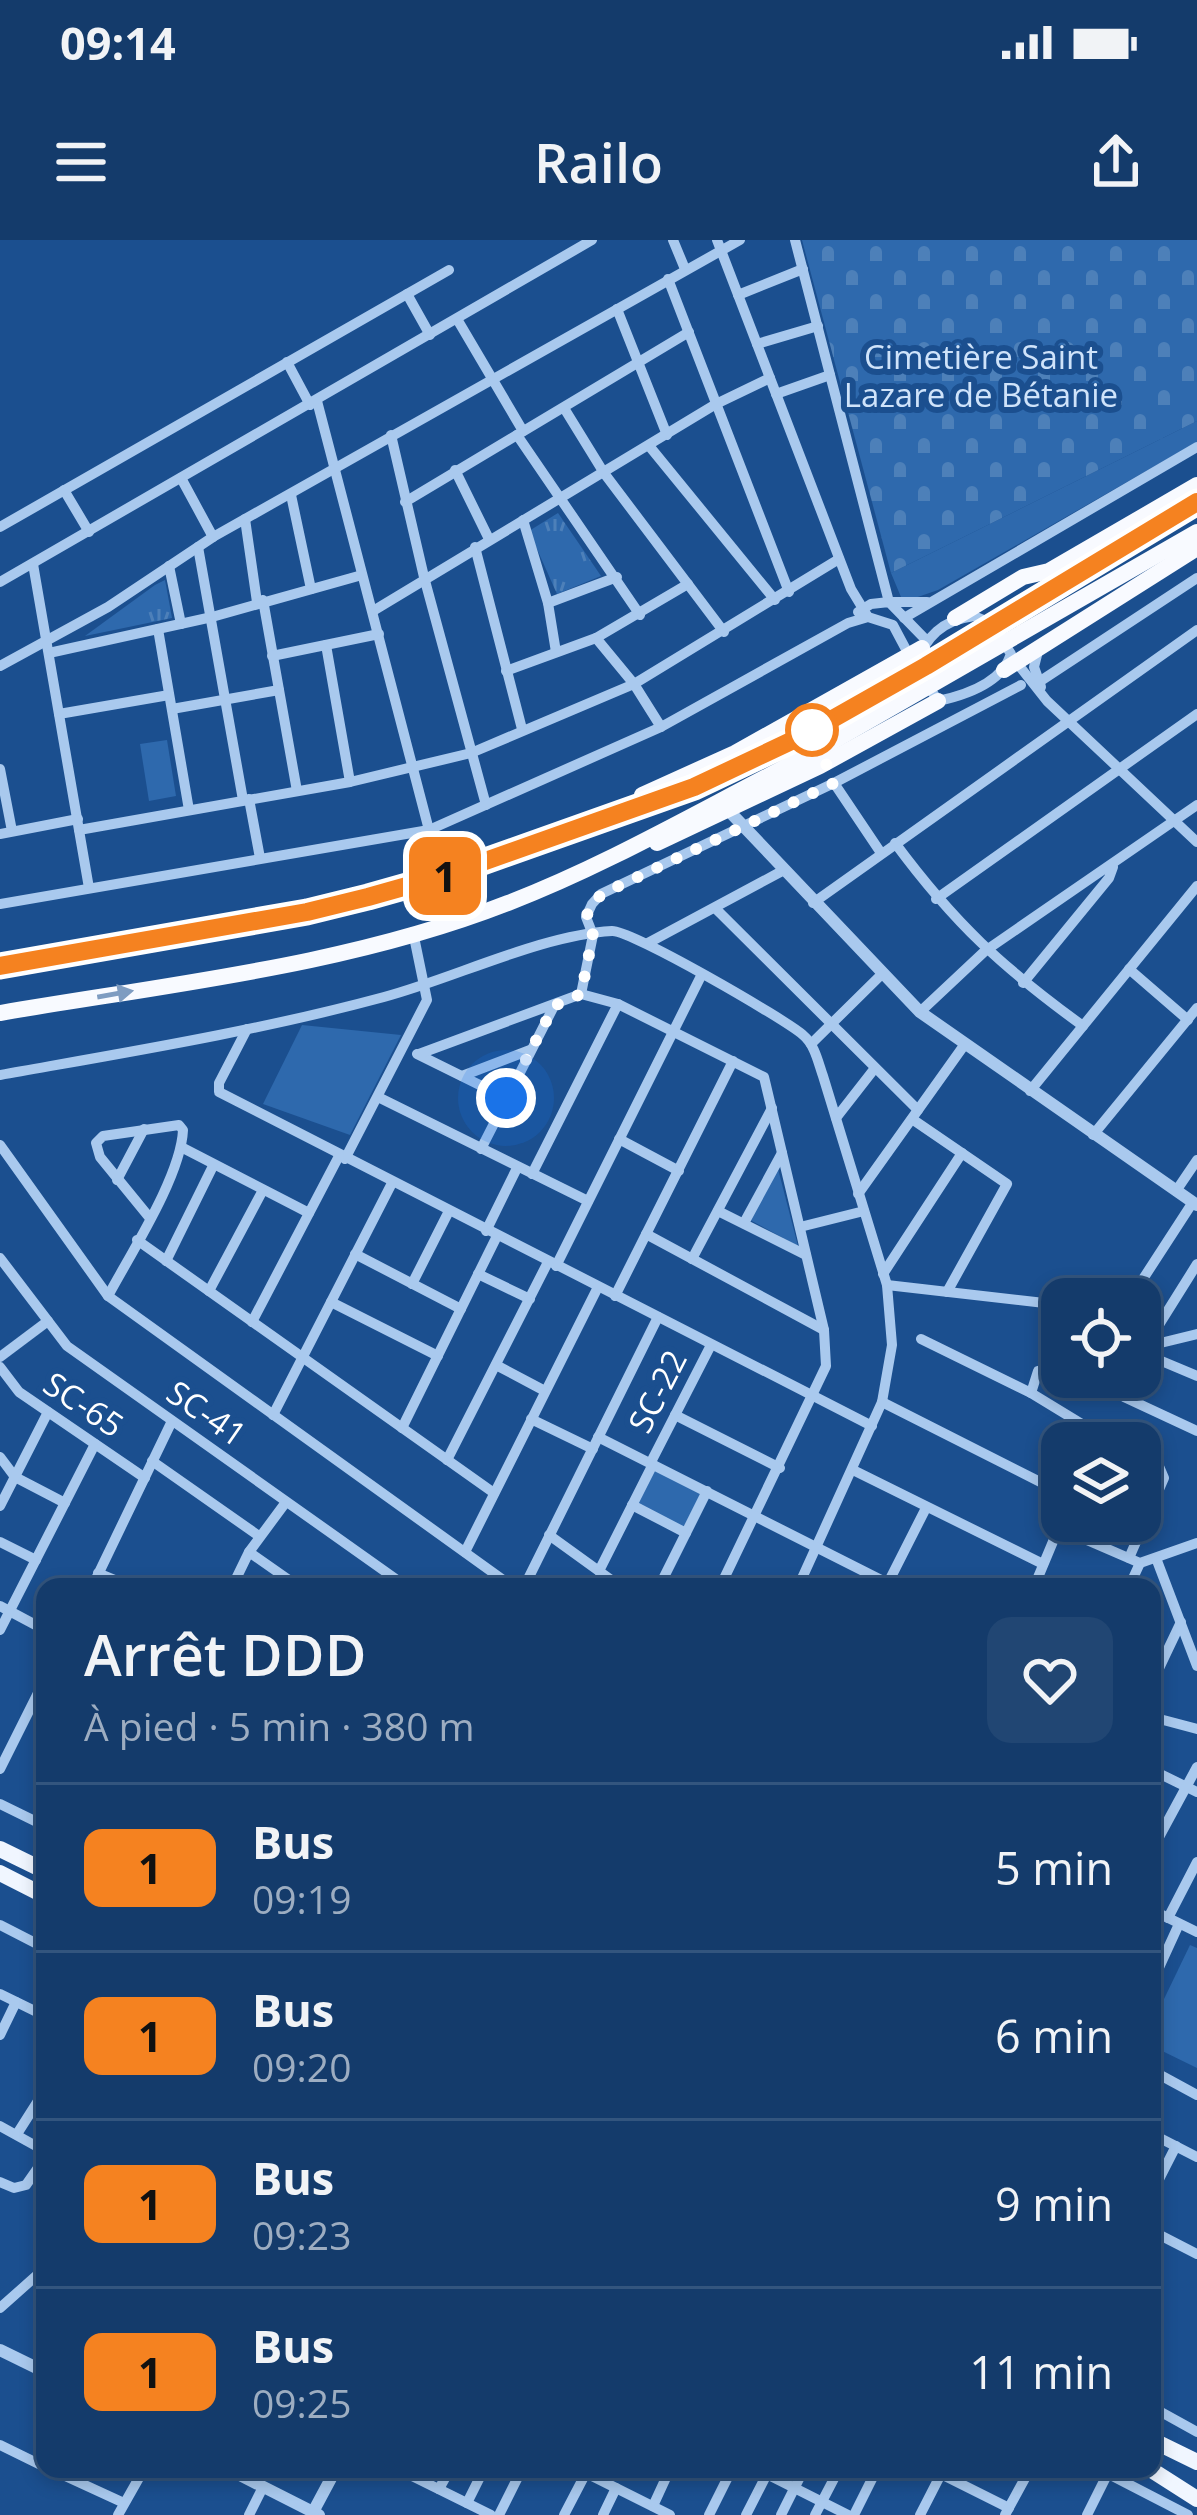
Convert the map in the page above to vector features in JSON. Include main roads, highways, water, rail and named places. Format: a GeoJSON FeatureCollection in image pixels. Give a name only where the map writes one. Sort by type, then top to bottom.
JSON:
{"type":"FeatureCollection","features":[{"type":"Feature","properties":{"kind":"highway"},"geometry":{"type":"LineString","coordinates":[[955,618],[1023,577],[1048,571],[1197,484]]}},
{"type":"Feature","properties":{"kind":"highway"},"geometry":{"type":"LineString","coordinates":[[0,966],[307,912],[446,875],[694,787],[806,734],[1193,505]]}},
{"type":"Feature","properties":{"kind":"highway"},"geometry":{"type":"LineString","coordinates":[[0,1013],[278,965],[503,905],[811,754],[1197,532]]}},
{"type":"Feature","properties":{"kind":"highway"},"geometry":{"type":"LineString","coordinates":[[1010,662],[1197,548]]}},
{"type":"Feature","properties":{"kind":"highway"},"geometry":{"type":"LineString","coordinates":[[583,825],[735,753],[918,652]]}},
{"type":"Feature","properties":{"kind":"highway"},"geometry":{"type":"LineString","coordinates":[[556,883],[598,870],[729,811],[938,701]]}},
{"type":"Feature","properties":{"kind":"main road"},"geometry":{"type":"LineString","coordinates":[[0,1849],[36,1866]]}},
{"type":"Feature","properties":{"kind":"main road"},"geometry":{"type":"LineString","coordinates":[[0,1874],[36,1891]]}},
{"type":"Feature","properties":{"kind":"main road"},"geometry":{"type":"LineString","coordinates":[[1161,2444],[1197,2462]]}},
{"type":"Feature","properties":{"kind":"main road"},"geometry":{"type":"LineString","coordinates":[[1161,2476],[1197,2499]]}},
{"type":"Feature","properties":{"kind":"park label","name":"Cimetière Saint Lazare de Bétanie"},"geometry":{"type":"Point","coordinates":[981,375]}}]}
